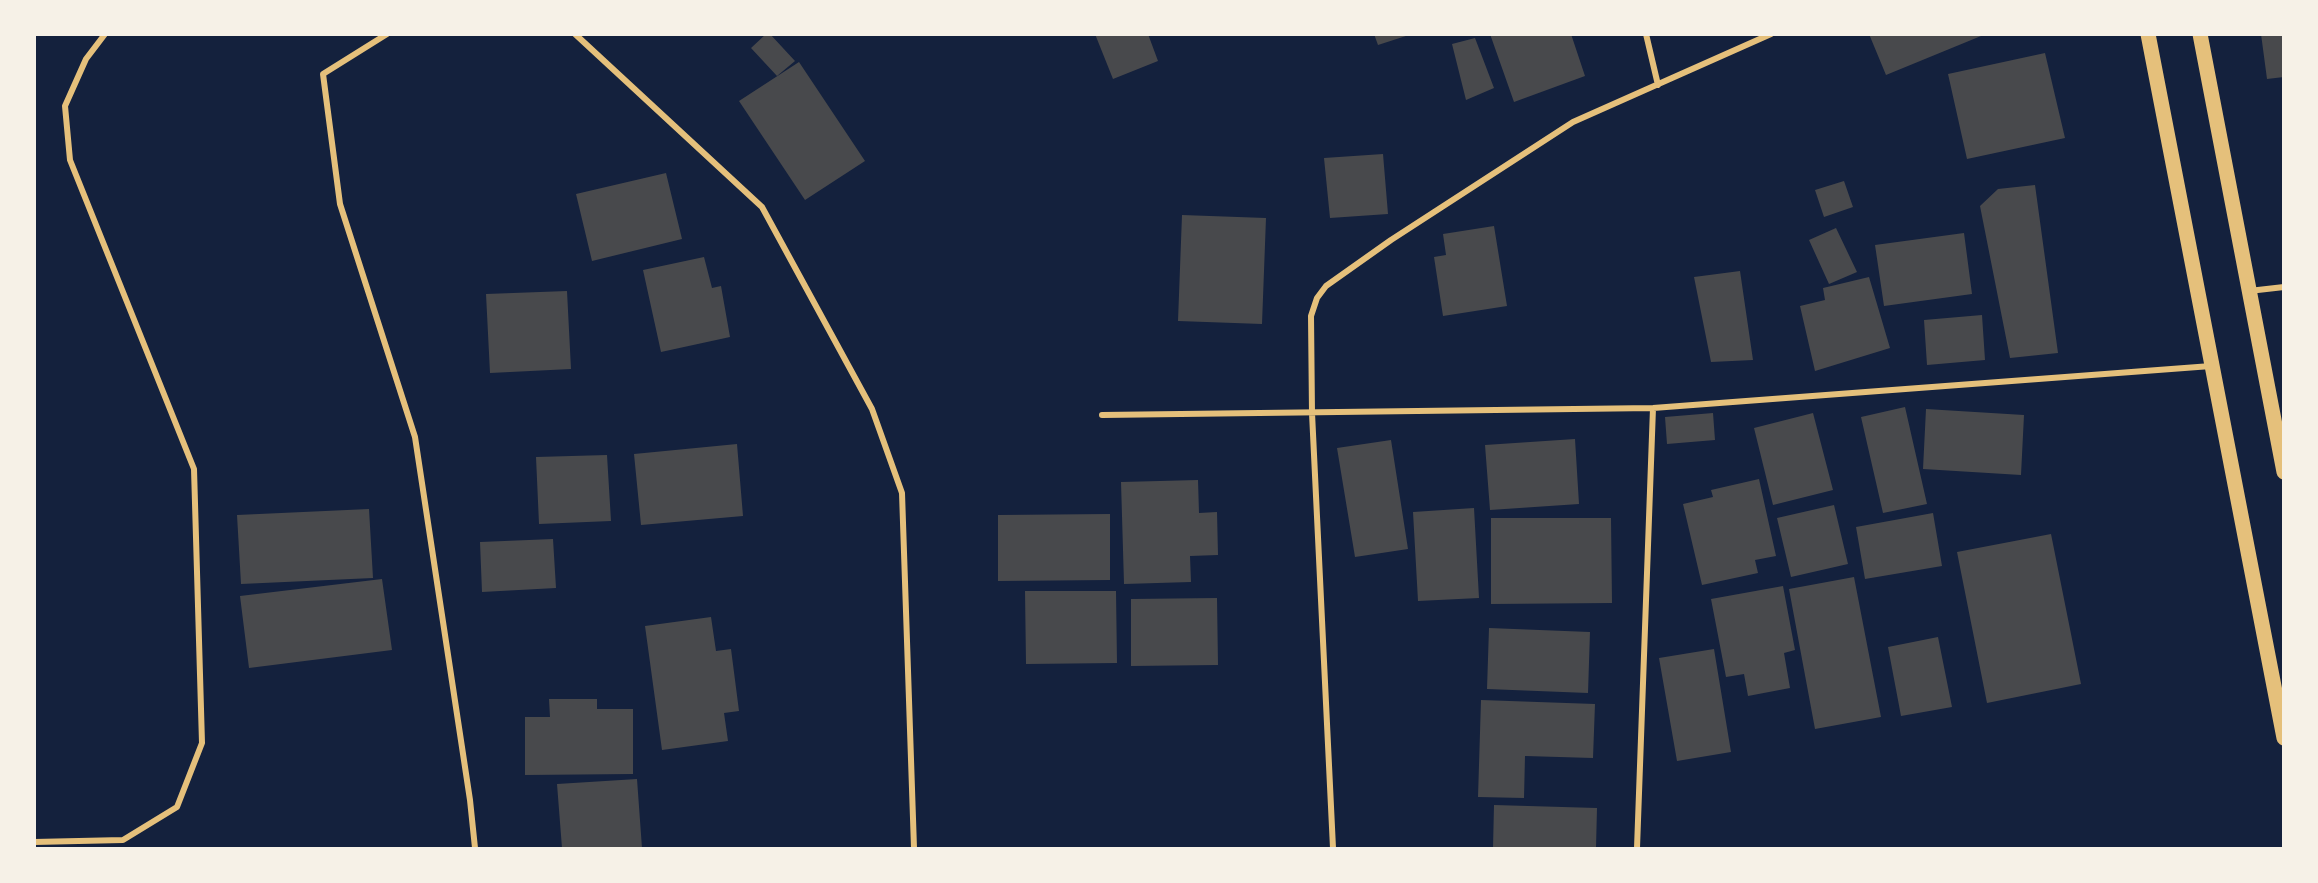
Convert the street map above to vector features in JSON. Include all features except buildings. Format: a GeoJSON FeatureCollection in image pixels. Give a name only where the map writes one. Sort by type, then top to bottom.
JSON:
{"type":"FeatureCollection","features":[{"type":"Feature","properties":{"kind":"main road"},"geometry":{"type":"LineString","coordinates":[[2148,34],[2283,738]]}},
{"type":"Feature","properties":{"kind":"main road"},"geometry":{"type":"LineString","coordinates":[[2200,34],[2283,472]]}},
{"type":"Feature","properties":{"kind":"street"},"geometry":{"type":"LineString","coordinates":[[34,842],[123,840],[177,807],[202,743],[194,469],[70,160],[65,106],[86,59],[105,34]]}},
{"type":"Feature","properties":{"kind":"street"},"geometry":{"type":"LineString","coordinates":[[387,34],[323,74],[340,204],[415,437],[475,849]]}},
{"type":"Feature","properties":{"kind":"street"},"geometry":{"type":"LineString","coordinates":[[575,34],[762,207],[872,409],[902,493],[914,849]]}},
{"type":"Feature","properties":{"kind":"street"},"geometry":{"type":"LineString","coordinates":[[1646,34],[1658,85]]}},
{"type":"Feature","properties":{"kind":"street"},"geometry":{"type":"LineString","coordinates":[[1333,849],[1312,412],[1311,316],[1317,298],[1326,286],[1391,240],[1573,122],[1771,34]]}},
{"type":"Feature","properties":{"kind":"street"},"geometry":{"type":"LineString","coordinates":[[2248,291],[2283,287]]}},
{"type":"Feature","properties":{"kind":"street"},"geometry":{"type":"LineString","coordinates":[[1102,415],[1653,408],[2212,366]]}},
{"type":"Feature","properties":{"kind":"street"},"geometry":{"type":"LineString","coordinates":[[1637,849],[1653,408]]}}]}
